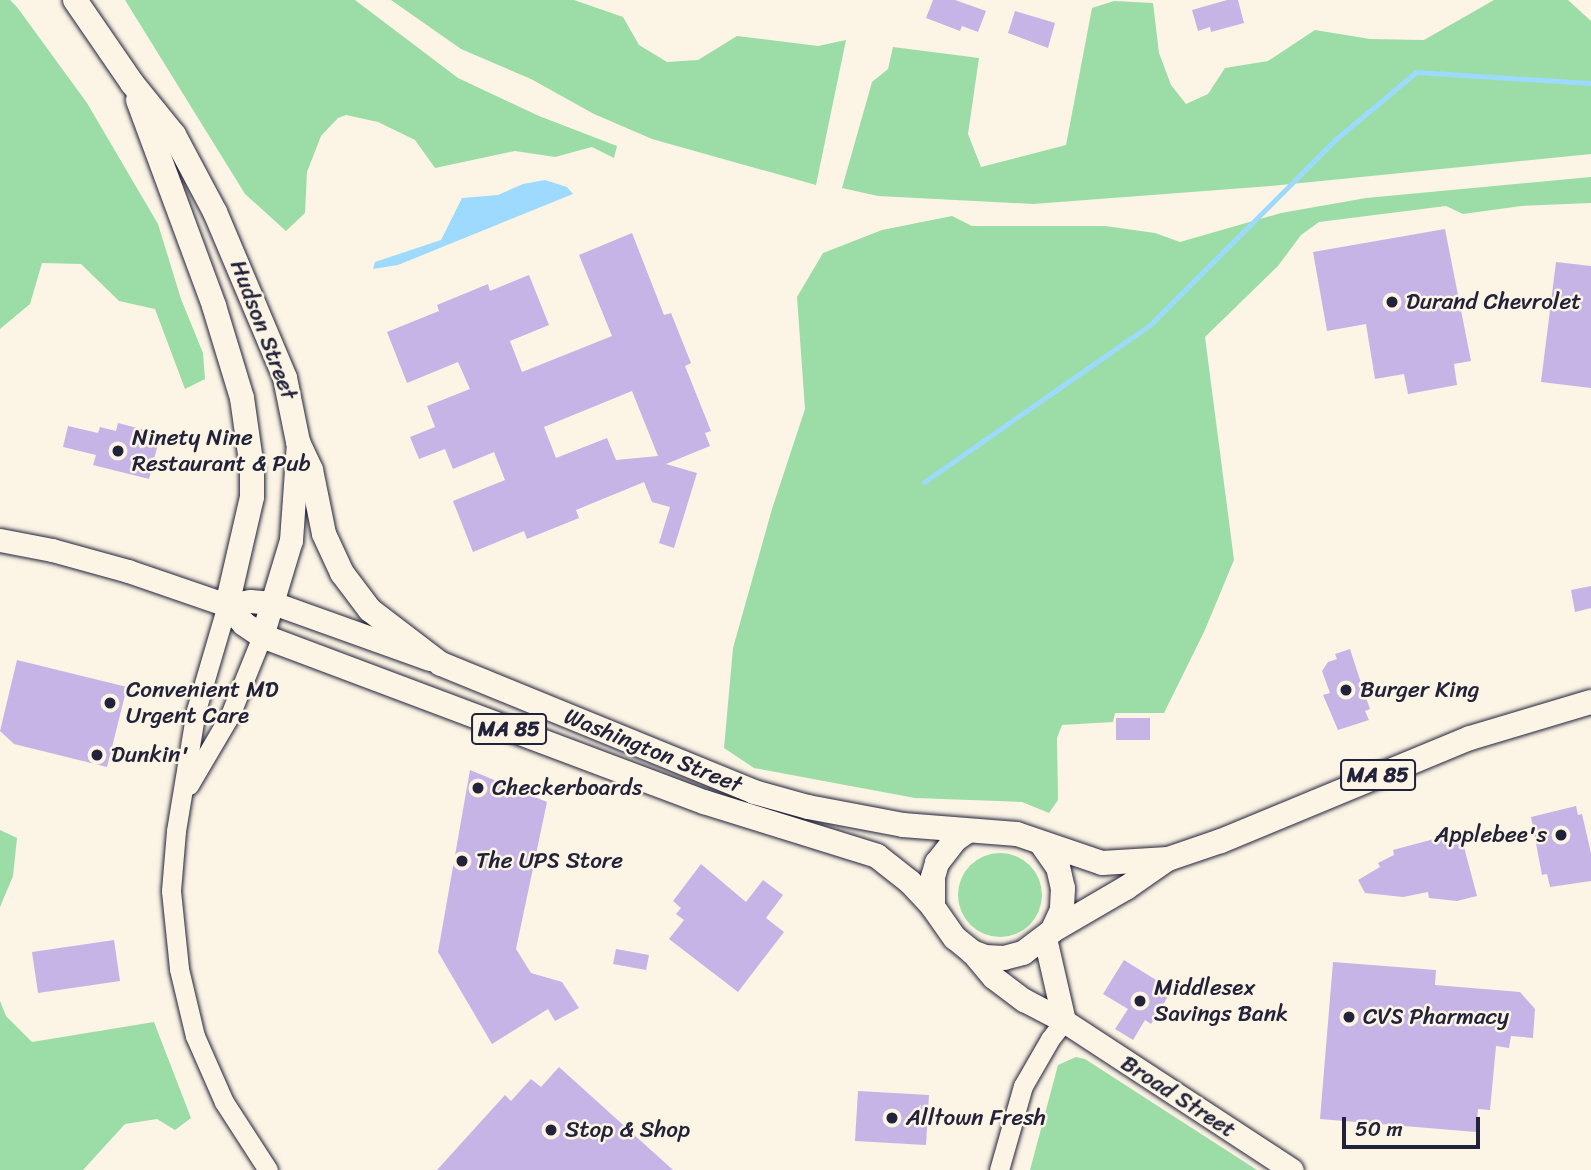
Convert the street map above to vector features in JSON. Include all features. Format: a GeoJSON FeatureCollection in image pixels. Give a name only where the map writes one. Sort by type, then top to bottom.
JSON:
{"type":"FeatureCollection","features":[{"type":"Feature","properties":{"kind":"main road","name":"Hudson Street"},"geometry":{"type":"LineString","coordinates":[[75,0],[132,83],[174,135],[215,212],[285,378],[298,442],[291,540],[262,636]]}},
{"type":"Feature","properties":{"kind":"main road","name":"Hudson Street"},"geometry":{"type":"LineString","coordinates":[[132,83],[166,182],[214,306],[242,398],[252,468],[252,497],[227,605]]}},
{"type":"Feature","properties":{"kind":"main road"},"geometry":{"type":"LineString","coordinates":[[298,442],[311,470],[324,534],[342,573],[370,610],[441,664]]}},
{"type":"Feature","properties":{"kind":"main road","name":"Washington Street"},"geometry":{"type":"LineString","coordinates":[[0,540],[52,550],[115,567],[227,605],[250,601],[273,603],[441,664],[754,792],[903,825],[1017,834],[1102,863],[1168,859]]}},
{"type":"Feature","properties":{"kind":"main road","name":"Washington Street"},"geometry":{"type":"LineString","coordinates":[[227,605],[244,624],[262,636],[729,811],[877,856],[890,863],[933,907],[955,939],[972,952],[985,957],[1023,953],[1048,934],[1126,888],[1168,859],[1253,829],[1470,738],[1591,702]]}},
{"type":"Feature","properties":{"kind":"main road"},"geometry":{"type":"LineString","coordinates":[[933,907],[933,877],[937,863],[956,839],[968,831]]}},
{"type":"Feature","properties":{"kind":"main road"},"geometry":{"type":"LineString","coordinates":[[1041,843],[1058,867],[1063,888],[1062,910],[1048,934],[1064,1021]]}},
{"type":"Feature","properties":{"kind":"main road","name":"Broad Street"},"geometry":{"type":"LineString","coordinates":[[972,952],[993,977],[1039,1009],[1064,1021],[1292,1170]]}},
{"type":"Feature","properties":{"kind":"street"},"geometry":{"type":"LineString","coordinates":[[227,605],[196,710],[171,891],[185,1003],[195,1036],[225,1102],[268,1170]]}},
{"type":"Feature","properties":{"kind":"street"},"geometry":{"type":"LineString","coordinates":[[182,798],[230,715],[262,636]]}},
{"type":"Feature","properties":{"kind":"street"},"geometry":{"type":"LineString","coordinates":[[999,1170],[1023,1086],[1049,1039],[1064,1021]]}},
{"type":"Feature","properties":{"kind":"green space"},"geometry":{"type":"Polygon","coordinates":[[[0,0],[10,0],[17,7],[87,103],[158,224],[181,299],[203,353],[205,379],[185,389],[155,309],[119,301],[81,264],[42,263],[30,304],[0,329],[0,0]]]}},
{"type":"Feature","properties":{"kind":"green space"},"geometry":{"type":"Polygon","coordinates":[[[125,0],[355,0],[458,78],[539,116],[617,146],[614,158],[592,147],[555,157],[515,151],[435,168],[415,140],[378,122],[346,115],[338,118],[321,136],[307,172],[305,213],[286,231],[245,194],[125,0]]]}},
{"type":"Feature","properties":{"kind":"green space"},"geometry":{"type":"Polygon","coordinates":[[[391,0],[574,0],[623,17],[639,45],[667,62],[698,60],[737,36],[818,46],[846,40],[816,185],[652,139],[594,114],[531,79],[461,49],[391,0]]]}},
{"type":"Feature","properties":{"kind":"green space"},"geometry":{"type":"Polygon","coordinates":[[[1494,0],[1568,0],[1591,21],[1591,154],[1271,186],[1033,204],[878,196],[842,188],[872,82],[888,69],[893,47],[979,58],[968,134],[981,167],[1066,145],[1092,8],[1114,1],[1153,3],[1159,53],[1171,85],[1186,104],[1208,94],[1225,68],[1268,61],[1315,30],[1370,39],[1424,40],[1494,0]]]}},
{"type":"Feature","properties":{"kind":"green space"},"geometry":{"type":"Polygon","coordinates":[[[1591,177],[1591,203],[1521,206],[1463,214],[1446,206],[1319,222],[1301,235],[1278,266],[1205,337],[1234,560],[1204,632],[1164,713],[1115,713],[1113,722],[1062,725],[1057,738],[1058,800],[1049,813],[1022,802],[915,798],[754,768],[724,748],[733,648],[772,509],[805,409],[797,297],[823,253],[882,230],[952,216],[972,226],[1105,226],[1155,233],[1180,242],[1281,213],[1366,198],[1591,177]]]}},
{"type":"Feature","properties":{"kind":"green space"},"geometry":{"type":"Polygon","coordinates":[[[0,830],[17,838],[13,876],[0,907],[0,830]]]}},
{"type":"Feature","properties":{"kind":"green space"},"geometry":{"type":"Polygon","coordinates":[[[1000,853],[1016,856],[1030,865],[1039,879],[1042,895],[1039,911],[1030,925],[1016,934],[1000,937],[984,934],[970,925],[961,911],[958,895],[961,879],[970,865],[984,856],[1000,853]]]}},
{"type":"Feature","properties":{"kind":"green space"},"geometry":{"type":"Polygon","coordinates":[[[0,1001],[6,1016],[32,1042],[154,1022],[191,1118],[175,1130],[157,1119],[125,1124],[83,1170],[0,1170],[0,1001]]]}},
{"type":"Feature","properties":{"kind":"green space"},"geometry":{"type":"Polygon","coordinates":[[[1076,1057],[1085,1059],[1257,1170],[1030,1170],[1058,1065],[1076,1057]]]}},
{"type":"Feature","properties":{"kind":"water"},"geometry":{"type":"Polygon","coordinates":[[[545,180],[567,187],[573,194],[398,265],[373,269],[375,262],[441,240],[462,198],[498,195],[523,184],[545,180]]]}},
{"type":"Feature","properties":{"kind":"building"},"geometry":{"type":"Polygon","coordinates":[[[933,0],[955,0],[986,11],[978,32],[962,26],[960,31],[926,18],[933,0]]]}},
{"type":"Feature","properties":{"kind":"building"},"geometry":{"type":"Polygon","coordinates":[[[1227,0],[1238,0],[1244,23],[1211,32],[1210,27],[1198,31],[1192,10],[1227,0]]]}},
{"type":"Feature","properties":{"kind":"building"},"geometry":{"type":"Polygon","coordinates":[[[1015,11],[1055,23],[1048,48],[1008,33],[1015,11]]]}},
{"type":"Feature","properties":{"kind":"building","name":"Durand Chevrolet"},"geometry":{"type":"Polygon","coordinates":[[[1445,229],[1471,361],[1454,364],[1457,385],[1408,394],[1404,374],[1375,379],[1366,324],[1327,331],[1313,252],[1445,229]]]}},
{"type":"Feature","properties":{"kind":"building"},"geometry":{"type":"Polygon","coordinates":[[[632,233],[664,315],[671,313],[691,363],[685,366],[711,431],[705,433],[710,446],[666,464],[697,473],[674,548],[659,543],[670,507],[652,502],[644,482],[576,510],[579,518],[527,539],[524,531],[473,552],[453,501],[505,480],[494,452],[453,469],[445,449],[419,459],[410,437],[435,427],[427,406],[470,389],[458,362],[407,383],[387,332],[439,311],[437,305],[488,284],[490,291],[529,275],[549,325],[510,341],[522,372],[612,336],[579,255],[632,233]],[[632,391],[544,427],[556,458],[607,438],[616,460],[658,456],[632,391]]]}},
{"type":"Feature","properties":{"kind":"building"},"geometry":{"type":"Polygon","coordinates":[[[1556,262],[1591,266],[1591,388],[1541,382],[1556,262]]]}},
{"type":"Feature","properties":{"kind":"building","name":"Ninety Nine Restaurant & Pub"},"geometry":{"type":"Polygon","coordinates":[[[118,423],[145,430],[142,440],[158,444],[149,479],[93,465],[96,455],[63,447],[68,426],[98,433],[100,427],[116,431],[118,423]]]}},
{"type":"Feature","properties":{"kind":"building"},"geometry":{"type":"Polygon","coordinates":[[[1591,586],[1591,608],[1575,612],[1571,590],[1591,586]]]}},
{"type":"Feature","properties":{"kind":"building","name":"Burger King"},"geometry":{"type":"Polygon","coordinates":[[[1350,649],[1361,683],[1365,681],[1369,693],[1365,695],[1370,709],[1365,711],[1369,720],[1338,730],[1323,695],[1330,693],[1322,671],[1328,662],[1337,659],[1335,654],[1350,649]]]}},
{"type":"Feature","properties":{"kind":"building"},"geometry":{"type":"Polygon","coordinates":[[[17,660],[127,687],[107,767],[14,744],[0,731],[17,660]]]}},
{"type":"Feature","properties":{"kind":"building"},"geometry":{"type":"Polygon","coordinates":[[[1116,718],[1150,718],[1150,740],[1116,740],[1116,718]]]}},
{"type":"Feature","properties":{"kind":"building"},"geometry":{"type":"Polygon","coordinates":[[[470,770],[547,802],[516,949],[531,973],[562,982],[579,1008],[555,1021],[548,1009],[492,1044],[438,952],[470,770]]]}},
{"type":"Feature","properties":{"kind":"building","name":"Applebee's"},"geometry":{"type":"Polygon","coordinates":[[[1576,806],[1578,815],[1582,814],[1591,853],[1591,881],[1550,887],[1547,874],[1542,875],[1531,817],[1576,806]]]}},
{"type":"Feature","properties":{"kind":"building"},"geometry":{"type":"Polygon","coordinates":[[[1460,832],[1477,896],[1457,901],[1429,898],[1428,892],[1403,897],[1365,893],[1358,880],[1380,867],[1378,863],[1394,855],[1393,850],[1460,832]]]}},
{"type":"Feature","properties":{"kind":"building"},"geometry":{"type":"Polygon","coordinates":[[[701,864],[746,902],[763,880],[783,895],[766,918],[784,932],[738,992],[669,939],[684,920],[676,914],[681,908],[673,901],[701,864]]]}},
{"type":"Feature","properties":{"kind":"building"},"geometry":{"type":"Polygon","coordinates":[[[114,940],[120,981],[38,993],[32,952],[114,940]]]}},
{"type":"Feature","properties":{"kind":"building"},"geometry":{"type":"Polygon","coordinates":[[[616,949],[649,955],[646,970],[613,964],[616,949]]]}},
{"type":"Feature","properties":{"kind":"building","name":"Middlesex Savings Bank"},"geometry":{"type":"Polygon","coordinates":[[[1124,960],[1172,990],[1151,1024],[1145,1020],[1133,1040],[1115,1029],[1128,1009],[1103,994],[1124,960]]]}},
{"type":"Feature","properties":{"kind":"building"},"geometry":{"type":"Polygon","coordinates":[[[1333,962],[1436,970],[1435,985],[1520,992],[1535,1009],[1533,1038],[1511,1036],[1509,1048],[1496,1046],[1490,1110],[1478,1109],[1476,1132],[1320,1119],[1333,962]]]}},
{"type":"Feature","properties":{"kind":"building","name":"Stop & Shop"},"geometry":{"type":"Polygon","coordinates":[[[559,1067],[673,1170],[437,1170],[505,1095],[511,1101],[531,1079],[541,1087],[559,1067]]]}},
{"type":"Feature","properties":{"kind":"building","name":"Alltown Fresh"},"geometry":{"type":"Polygon","coordinates":[[[858,1091],[929,1095],[926,1145],[855,1141],[858,1091]]]}},
{"type":"Feature","properties":{"kind":"waterway"},"geometry":{"type":"LineString","coordinates":[[924,482],[1150,325],[1336,139],[1416,72],[1591,83]]}},
{"type":"Feature","properties":{"kind":"place","name":"Durand Chevrolet"},"geometry":{"type":"Point","coordinates":[1392,302]}},
{"type":"Feature","properties":{"kind":"place","name":"Ninety Nine Restaurant & Pub"},"geometry":{"type":"Point","coordinates":[118,451]}},
{"type":"Feature","properties":{"kind":"place","name":"Burger King"},"geometry":{"type":"Point","coordinates":[1346,690]}},
{"type":"Feature","properties":{"kind":"place","name":"Convenient MD Urgent Care"},"geometry":{"type":"Point","coordinates":[110,703]}},
{"type":"Feature","properties":{"kind":"place","name":"Dunkin'"},"geometry":{"type":"Point","coordinates":[97,755]}},
{"type":"Feature","properties":{"kind":"place","name":"Checkerboards"},"geometry":{"type":"Point","coordinates":[478,788]}},
{"type":"Feature","properties":{"kind":"place","name":"Applebee's"},"geometry":{"type":"Point","coordinates":[1561,835]}},
{"type":"Feature","properties":{"kind":"place","name":"The UPS Store"},"geometry":{"type":"Point","coordinates":[462,861]}},
{"type":"Feature","properties":{"kind":"place","name":"Middlesex Savings Bank"},"geometry":{"type":"Point","coordinates":[1140,1001]}},
{"type":"Feature","properties":{"kind":"place","name":"CVS Pharmacy"},"geometry":{"type":"Point","coordinates":[1349,1017]}},
{"type":"Feature","properties":{"kind":"place","name":"Alltown Fresh"},"geometry":{"type":"Point","coordinates":[892,1118]}},
{"type":"Feature","properties":{"kind":"place","name":"Stop & Shop"},"geometry":{"type":"Point","coordinates":[551,1130]}}]}
